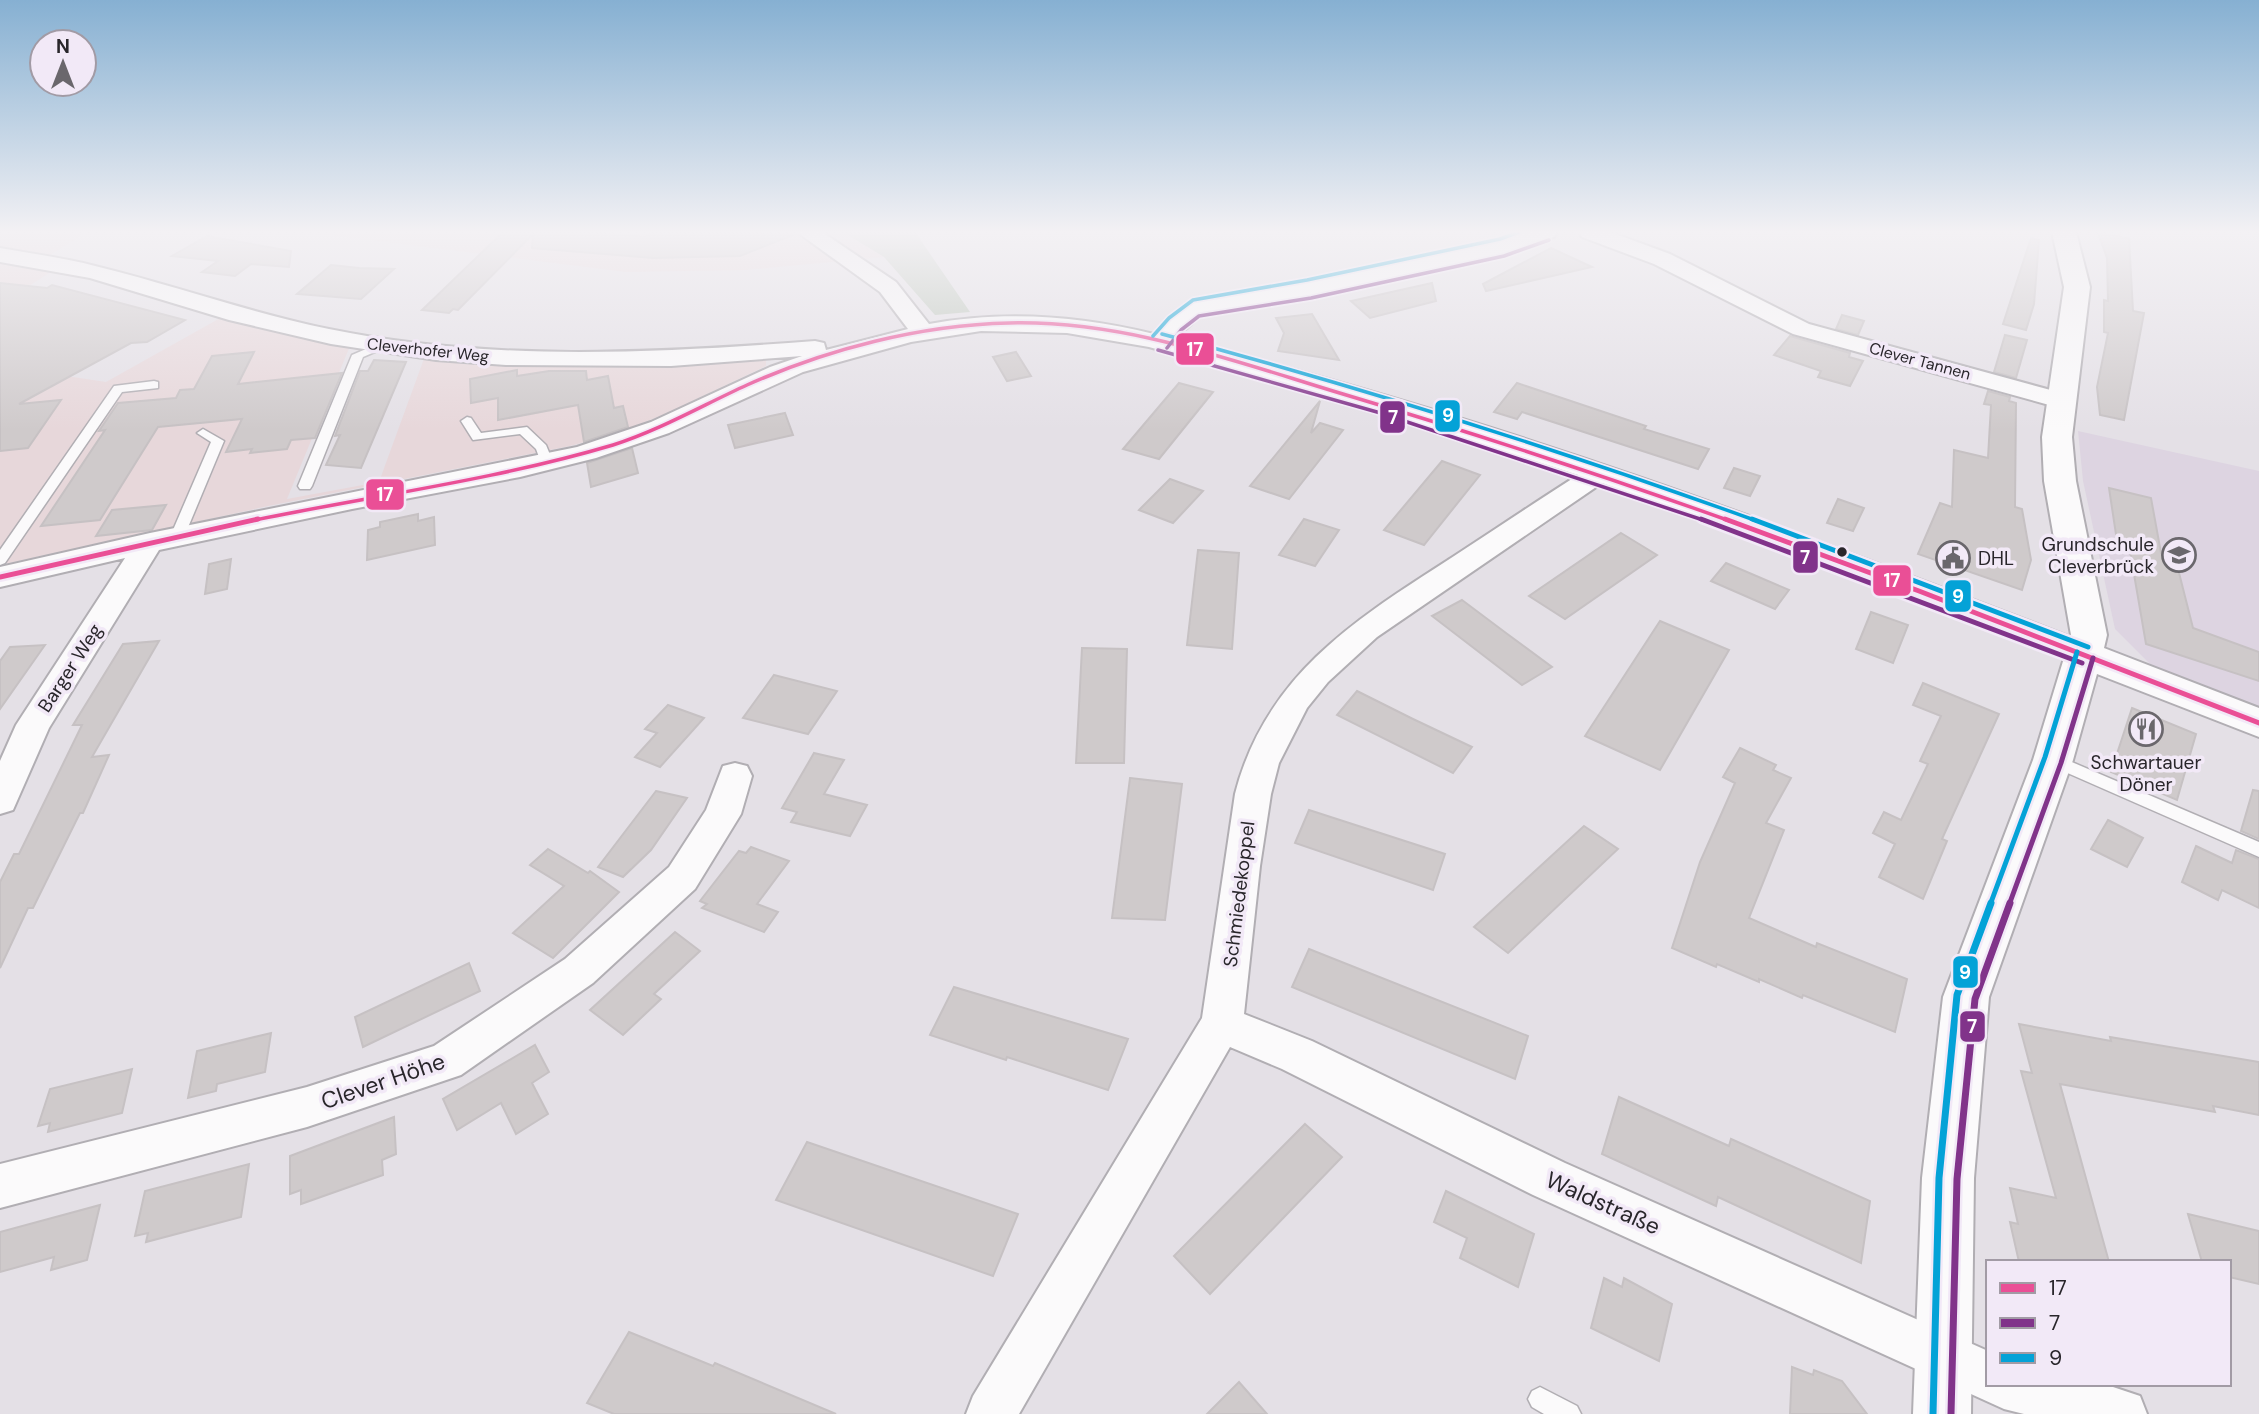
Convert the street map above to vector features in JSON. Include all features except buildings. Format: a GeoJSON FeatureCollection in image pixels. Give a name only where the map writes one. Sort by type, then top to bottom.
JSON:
{"type":"FeatureCollection","features":[{"type":"Feature","properties":{"kind":"street","name":"Cleverhofer Weg"},"geometry":{"type":"LineString","coordinates":[[180,298],[237,315],[380,346],[506,358],[671,359],[797,348],[867,346]]}},
{"type":"Feature","properties":{"kind":"street"},"geometry":{"type":"LineString","coordinates":[[897,298],[924,333]]}},
{"type":"Feature","properties":{"kind":"street"},"geometry":{"type":"LineString","coordinates":[[1160,342],[1175,324],[1195,308],[1255,298]]}},
{"type":"Feature","properties":{"kind":"street","name":"Clever Tannen"},"geometry":{"type":"LineString","coordinates":[[1739,298],[1801,329],[2060,400]]}},
{"type":"Feature","properties":{"kind":"street"},"geometry":{"type":"LineString","coordinates":[[1942,1414],[1948,1178],[1966,996],[2053,760],[2089,635],[2060,481],[2057,437],[2075,298]]}},
{"type":"Feature","properties":{"kind":"street"},"geometry":{"type":"LineString","coordinates":[[0,577],[164,540],[547,462],[621,442],[676,421],[785,369],[867,346],[976,324],[1051,323],[1110,330],[1160,342],[1377,402],[1598,474],[1837,557],[2259,723]]}},
{"type":"Feature","properties":{"kind":"street","name":"Schmiedekoppel"},"geometry":{"type":"LineString","coordinates":[[991,1414],[1221,1024],[1226,1005],[1239,876],[1255,786],[1262,761],[1307,683],[1323,664],[1393,608],[1598,474]]}},
{"type":"Feature","properties":{"kind":"street","name":"Barger Weg"},"geometry":{"type":"LineString","coordinates":[[0,800],[33,725],[164,540]]}},
{"type":"Feature","properties":{"kind":"street","name":"Clever Höhe"},"geometry":{"type":"LineString","coordinates":[[0,1186],[307,1107],[446,1061],[579,971],[682,878],[723,814],[736,776]]}},
{"type":"Feature","properties":{"kind":"street","name":"Waldstraße"},"geometry":{"type":"LineString","coordinates":[[1221,1024],[1297,1055],[1549,1179],[1986,1376]]}},
{"type":"Feature","properties":{"kind":"street"},"geometry":{"type":"LineString","coordinates":[[2012,1386],[2122,1414]]}},
{"type":"Feature","properties":{"kind":"lane"},"geometry":{"type":"LineString","coordinates":[[305,486],[358,355],[380,346]]}},
{"type":"Feature","properties":{"kind":"lane"},"geometry":{"type":"LineString","coordinates":[[0,560],[118,389],[154,385]]}},
{"type":"Feature","properties":{"kind":"lane"},"geometry":{"type":"LineString","coordinates":[[467,421],[477,437],[523,430],[542,448],[547,462]]}},
{"type":"Feature","properties":{"kind":"lane"},"geometry":{"type":"LineString","coordinates":[[164,540],[218,442],[203,433]]}},
{"type":"Feature","properties":{"kind":"lane"},"geometry":{"type":"LineString","coordinates":[[2053,760],[2259,850]]}},
{"type":"Feature","properties":{"kind":"lane"},"geometry":{"type":"LineString","coordinates":[[1540,1399],[1569,1414]]}},
{"type":"Feature","properties":{"kind":"shaded area"},"geometry":{"type":"Polygon","coordinates":[[[0,298],[11,298],[0,305],[0,298]]]}},
{"type":"Feature","properties":{"kind":"shaded area"},"geometry":{"type":"Polygon","coordinates":[[[920,298],[960,298],[970,312],[935,315],[920,298]]]}},
{"type":"Feature","properties":{"kind":"shaded area"},"geometry":{"type":"Polygon","coordinates":[[[222,317],[350,346],[287,499],[379,482],[425,356],[766,357],[766,366],[665,414],[617,433],[570,446],[268,506],[0,565],[0,366],[106,382],[222,317]]]}},
{"type":"Feature","properties":{"kind":"shaded area","name":"Grundschule Cleverbrück"},"geometry":{"type":"Polygon","coordinates":[[[2078,431],[2259,471],[2259,709],[2152,666],[2115,629],[2083,481],[2078,431]]]}},
{"type":"Feature","properties":{"kind":"transit line","name":"9"},"geometry":{"type":"LineString","coordinates":[[1153,336],[1169,318],[1193,300],[1204,298]]}},
{"type":"Feature","properties":{"kind":"transit line","name":"7"},"geometry":{"type":"LineString","coordinates":[[1167,348],[1181,330],[1199,316],[1311,298]]}},
{"type":"Feature","properties":{"kind":"transit line","name":"17"},"geometry":{"type":"LineString","coordinates":[[0,577],[234,524],[578,455],[654,430],[748,385],[796,366],[885,340],[947,328],[1051,323],[1136,335],[1220,356],[1576,467],[1805,548],[2259,723]]}},
{"type":"Feature","properties":{"kind":"transit line","name":"9"},"geometry":{"type":"LineString","coordinates":[[1162,334],[1354,387],[1560,452],[1826,546],[2088,647]]}},
{"type":"Feature","properties":{"kind":"transit line","name":"7"},"geometry":{"type":"LineString","coordinates":[[1158,350],[1350,404],[1644,499],[1820,562],[2082,663]]}},
{"type":"Feature","properties":{"kind":"transit line","name":"9"},"geometry":{"type":"LineString","coordinates":[[1933,1414],[1939,1178],[1957,995],[2045,757],[2077,652]]}},
{"type":"Feature","properties":{"kind":"transit line","name":"7"},"geometry":{"type":"LineString","coordinates":[[1951,1414],[1957,1179],[1975,999],[2061,763],[2093,658]]}},
{"type":"Feature","properties":{"kind":"place","name":"Grundschule Cleverbrück"},"geometry":{"type":"Point","coordinates":[2179,555]}},
{"type":"Feature","properties":{"kind":"place","name":"DHL"},"geometry":{"type":"Point","coordinates":[1953,558]}},
{"type":"Feature","properties":{"kind":"place","name":"Schwartauer Döner"},"geometry":{"type":"Point","coordinates":[2146,729]}}]}
